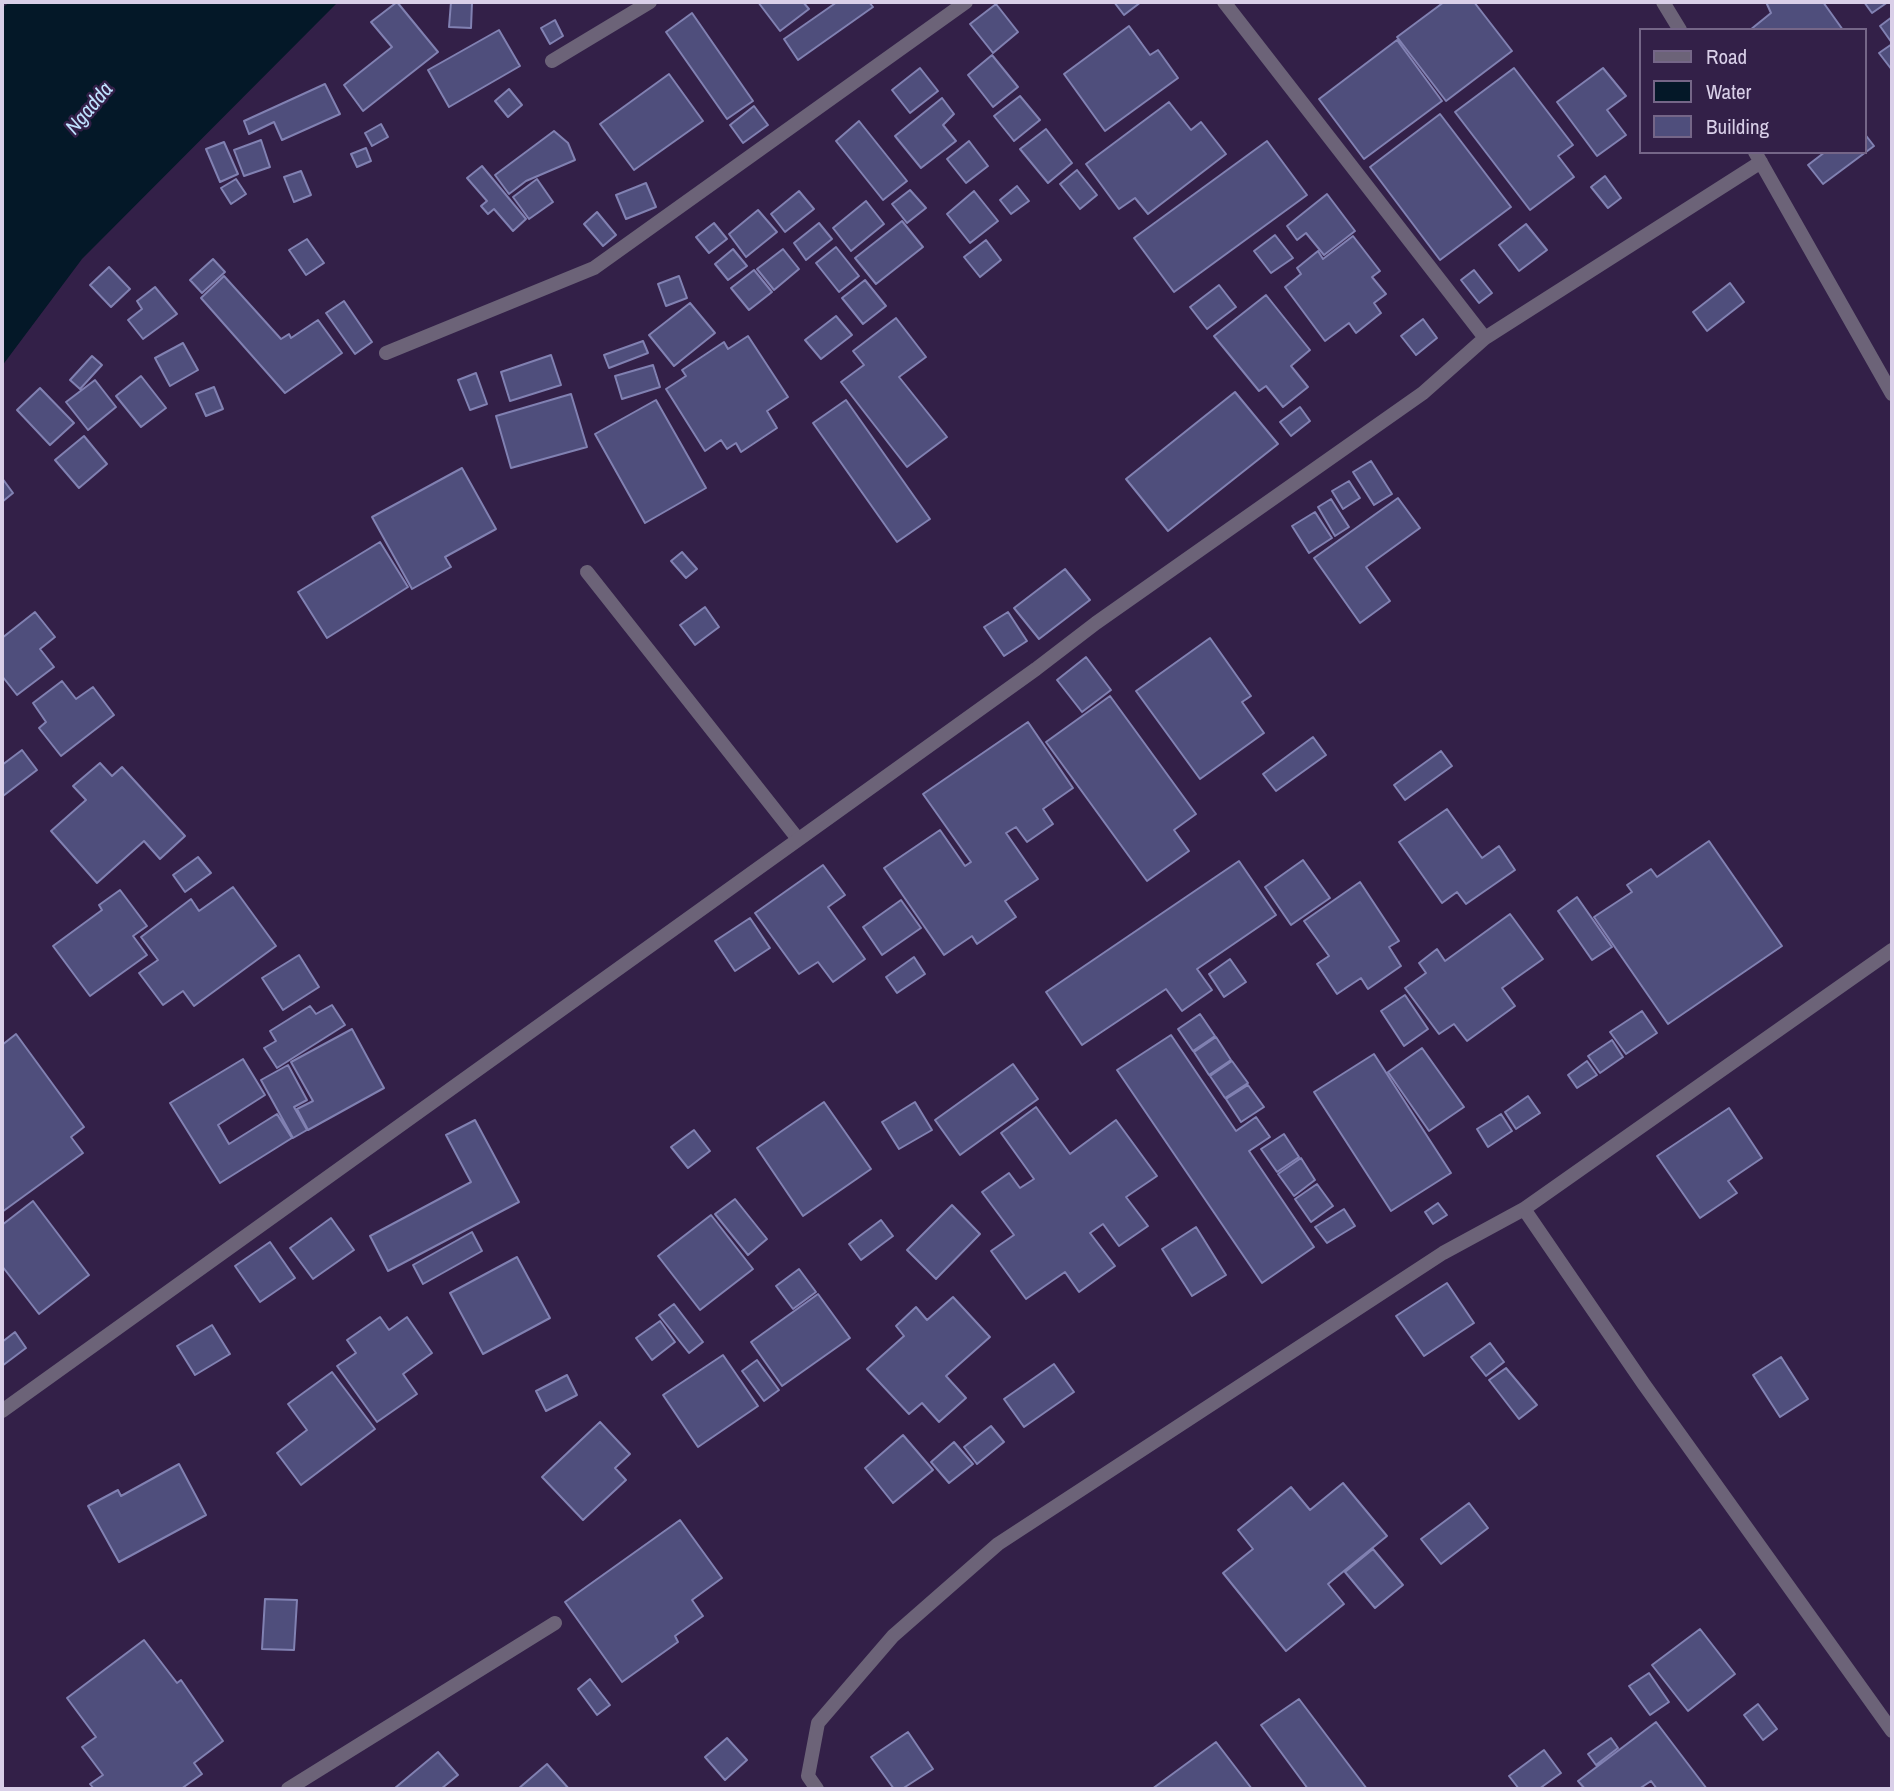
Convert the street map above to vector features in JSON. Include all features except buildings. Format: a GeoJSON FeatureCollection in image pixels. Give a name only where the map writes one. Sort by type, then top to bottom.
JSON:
{"type":"FeatureCollection","features":[{"type":"Feature","properties":{"kind":"street"},"geometry":{"type":"LineString","coordinates":[[552,61],[650,2]]}},
{"type":"Feature","properties":{"kind":"street"},"geometry":{"type":"LineString","coordinates":[[386,353],[594,268],[966,2]]}},
{"type":"Feature","properties":{"kind":"street"},"geometry":{"type":"LineString","coordinates":[[1224,2],[1485,338]]}},
{"type":"Feature","properties":{"kind":"street"},"geometry":{"type":"LineString","coordinates":[[1662,2],[1679,28]]}},
{"type":"Feature","properties":{"kind":"street"},"geometry":{"type":"LineString","coordinates":[[2,1411],[1096,623],[1423,393],[1485,338],[1758,157],[1892,394]]}},
{"type":"Feature","properties":{"kind":"street"},"geometry":{"type":"LineString","coordinates":[[587,572],[798,839]]}},
{"type":"Feature","properties":{"kind":"street"},"geometry":{"type":"LineString","coordinates":[[817,1789],[808,1776],[818,1723],[893,1636],[998,1544],[1443,1253],[1524,1209],[1892,950]]}},
{"type":"Feature","properties":{"kind":"street"},"geometry":{"type":"LineString","coordinates":[[1524,1209],[1643,1383],[1892,1731]]}},
{"type":"Feature","properties":{"kind":"street"},"geometry":{"type":"LineString","coordinates":[[288,1789],[555,1623]]}},
{"type":"Feature","properties":{"kind":"water","name":"Ngadda"},"geometry":{"type":"Polygon","coordinates":[[[10,2],[338,2],[82,259],[2,366],[2,8],[10,2]]]}}]}
